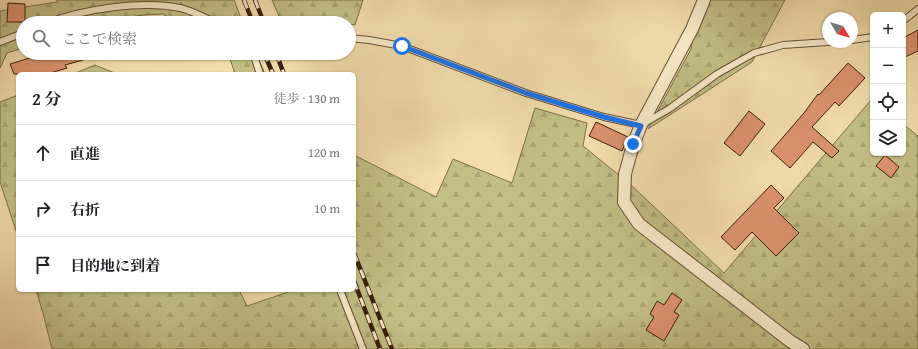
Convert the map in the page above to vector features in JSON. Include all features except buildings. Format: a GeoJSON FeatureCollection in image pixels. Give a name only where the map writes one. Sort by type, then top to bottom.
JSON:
{"type":"FeatureCollection","features":[{"type":"Feature","properties":{"kind":"street"},"geometry":{"type":"LineString","coordinates":[[704,0],[692,29],[633,144],[625,174],[624,202],[639,224],[790,341],[803,349]]}},
{"type":"Feature","properties":{"kind":"lane"},"geometry":{"type":"LineString","coordinates":[[72,16],[122,6],[150,4],[182,8],[201,16]]}},
{"type":"Feature","properties":{"kind":"lane"},"geometry":{"type":"LineString","coordinates":[[906,19],[918,9]]}},
{"type":"Feature","properties":{"kind":"lane"},"geometry":{"type":"LineString","coordinates":[[0,42],[16,36]]}},
{"type":"Feature","properties":{"kind":"lane"},"geometry":{"type":"LineString","coordinates":[[858,39],[870,37]]}},
{"type":"Feature","properties":{"kind":"lane"},"geometry":{"type":"LineString","coordinates":[[356,39],[402,46],[526,93],[604,117],[641,126],[669,109],[717,74],[754,53],[784,45],[822,42]]}},
{"type":"Feature","properties":{"kind":"lane"},"geometry":{"type":"LineString","coordinates":[[255,60],[259,72]]}},
{"type":"Feature","properties":{"kind":"lane"},"geometry":{"type":"LineString","coordinates":[[341,292],[363,349]]}},
{"type":"Feature","properties":{"kind":"green space"},"geometry":{"type":"Polygon","coordinates":[[[57,0],[234,0],[240,16],[166,16],[163,14],[136,16],[16,16],[16,50],[7,53],[0,68],[0,11],[57,2],[57,0]]]}},
{"type":"Feature","properties":{"kind":"green space"},"geometry":{"type":"Polygon","coordinates":[[[272,0],[363,0],[356,22],[356,16],[279,16],[272,0]]]}},
{"type":"Feature","properties":{"kind":"green space"},"geometry":{"type":"Polygon","coordinates":[[[697,0],[785,0],[752,62],[648,129],[691,49],[697,0]]]}},
{"type":"Feature","properties":{"kind":"green space"},"geometry":{"type":"Polygon","coordinates":[[[230,60],[259,60],[264,72],[234,72],[230,60]]]}},
{"type":"Feature","properties":{"kind":"green space"},"geometry":{"type":"Polygon","coordinates":[[[95,65],[112,72],[78,72],[95,65]]]}},
{"type":"Feature","properties":{"kind":"green space"},"geometry":{"type":"Polygon","coordinates":[[[16,96],[16,231],[0,182],[0,102],[16,96]]]}},
{"type":"Feature","properties":{"kind":"green space"},"geometry":{"type":"Polygon","coordinates":[[[870,101],[870,156],[906,156],[906,126],[918,136],[918,349],[52,349],[37,292],[240,292],[247,306],[288,292],[356,292],[356,156],[436,197],[453,159],[512,183],[535,108],[587,123],[583,146],[630,184],[724,273],[870,101]]]}},
{"type":"Feature","properties":{"kind":"railway"},"geometry":{"type":"LineString","coordinates":[[244,0],[250,16]]}},
{"type":"Feature","properties":{"kind":"railway"},"geometry":{"type":"LineString","coordinates":[[255,0],[261,16]]}},
{"type":"Feature","properties":{"kind":"railway"},"geometry":{"type":"LineString","coordinates":[[267,60],[272,72]]}},
{"type":"Feature","properties":{"kind":"railway"},"geometry":{"type":"LineString","coordinates":[[279,60],[283,72]]}},
{"type":"Feature","properties":{"kind":"railway"},"geometry":{"type":"LineString","coordinates":[[356,258],[392,349]]}},
{"type":"Feature","properties":{"kind":"railway"},"geometry":{"type":"LineString","coordinates":[[356,286],[380,349]]}},
{"type":"Feature","properties":{"kind":"route"},"geometry":{"type":"LineString","coordinates":[[402,46],[526,93],[604,117],[641,126],[633,144]]}}]}
